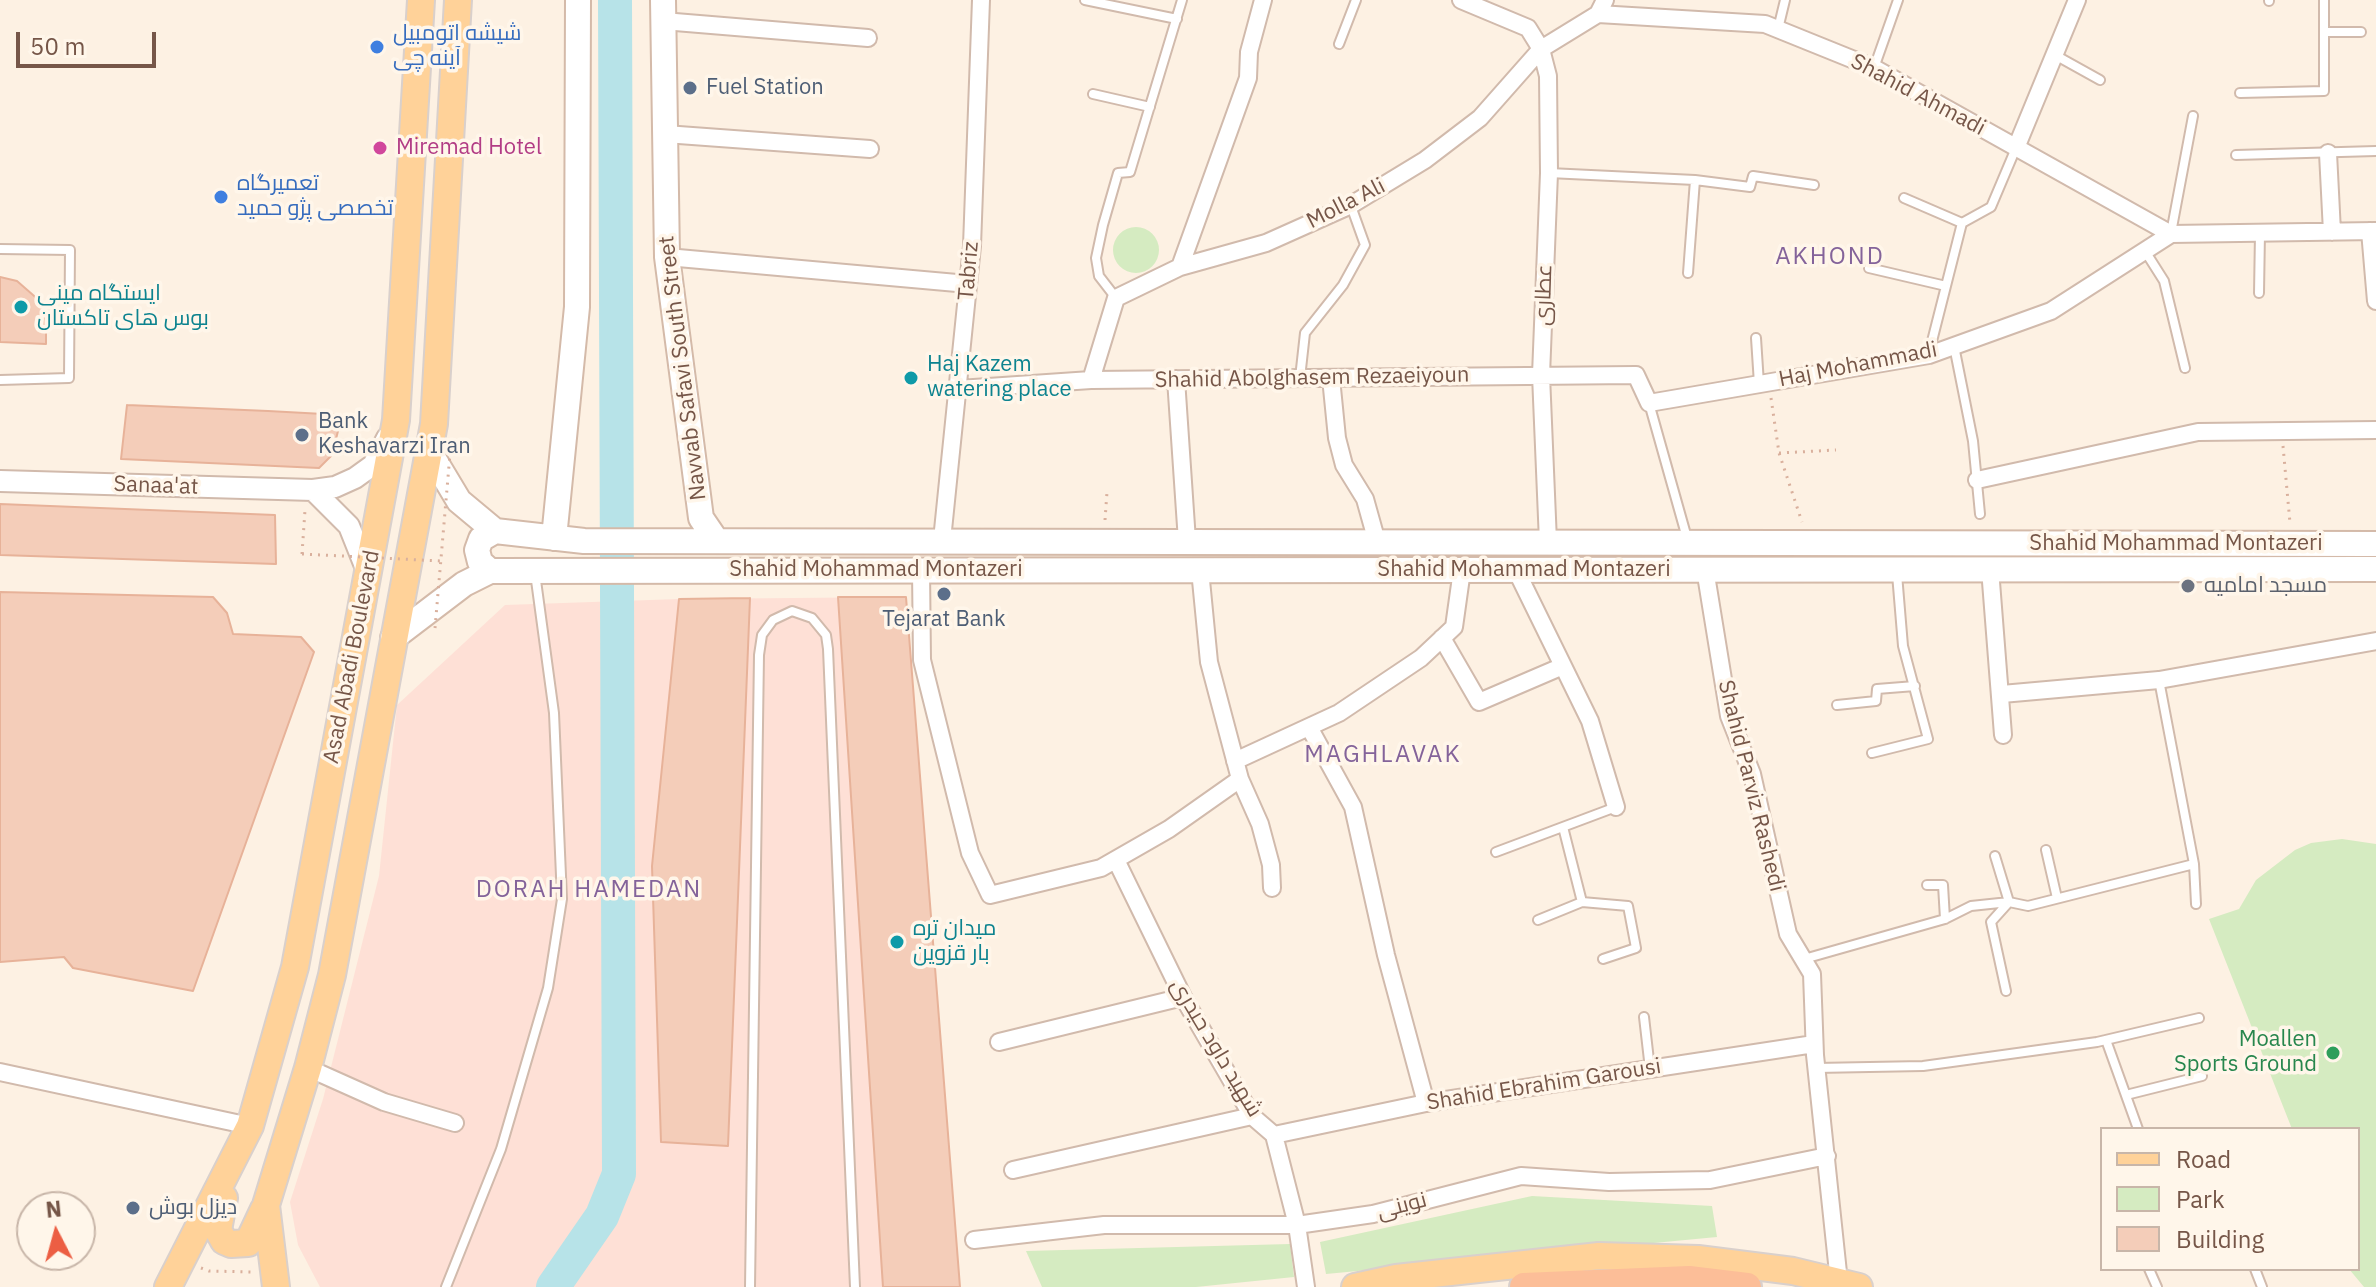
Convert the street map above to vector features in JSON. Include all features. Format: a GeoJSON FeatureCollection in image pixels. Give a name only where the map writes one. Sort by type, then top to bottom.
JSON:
{"type":"FeatureCollection","features":[{"type":"Feature","properties":{"kind":"highway"},"geometry":{"type":"LineString","coordinates":[[1524,1287],[1689,1280],[1747,1287]]}},
{"type":"Feature","properties":{"kind":"main road"},"geometry":{"type":"LineString","coordinates":[[555,531],[577,307],[578,0]]}},
{"type":"Feature","properties":{"kind":"main road","name":"Navvab Safavi South Street"},"geometry":{"type":"LineString","coordinates":[[663,11],[667,257],[687,529]]}},
{"type":"Feature","properties":{"kind":"main road"},"geometry":{"type":"LineString","coordinates":[[420,12],[443,19],[458,13]]}},
{"type":"Feature","properties":{"kind":"main road","name":"Asad Abadi Boulevard"},"geometry":{"type":"LineString","coordinates":[[168,1287],[250,1126],[295,967],[396,420],[420,12]]}},
{"type":"Feature","properties":{"kind":"main road","name":"Asad Abadi Boulevard"},"geometry":{"type":"LineString","coordinates":[[275,1277],[266,1205],[308,1068],[332,975],[393,638],[439,453],[443,286],[458,13]]}},
{"type":"Feature","properties":{"kind":"main road"},"geometry":{"type":"LineString","coordinates":[[393,638],[451,593],[490,571],[480,562],[477,550],[481,539],[495,531],[459,501],[439,453]]}},
{"type":"Feature","properties":{"kind":"main road","name":"Shahid Mohammad Montazeri"},"geometry":{"type":"LineString","coordinates":[[495,531],[555,531],[584,535],[687,529],[716,540],[2376,544]]}},
{"type":"Feature","properties":{"kind":"main road","name":"Shahid Mohammad Montazeri"},"geometry":{"type":"LineString","coordinates":[[490,571],[2376,569]]}},
{"type":"Feature","properties":{"kind":"main road"},"geometry":{"type":"LineString","coordinates":[[231,1168],[219,1223],[224,1241],[238,1245],[248,1243],[266,1205]]}},
{"type":"Feature","properties":{"kind":"main road"},"geometry":{"type":"LineString","coordinates":[[1355,1287],[1396,1278],[1599,1256],[1698,1259],[1793,1271],[1849,1284]]}},
{"type":"Feature","properties":{"kind":"street","name":"Tabriz"},"geometry":{"type":"LineString","coordinates":[[942,540],[968,284],[981,0]]}},
{"type":"Feature","properties":{"kind":"street"},"geometry":{"type":"LineString","coordinates":[[1180,267],[1248,78],[1249,52],[1263,0]]}},
{"type":"Feature","properties":{"kind":"street"},"geometry":{"type":"LineString","coordinates":[[1461,0],[1528,28],[1541,49]]}},
{"type":"Feature","properties":{"kind":"street"},"geometry":{"type":"LineString","coordinates":[[2016,148],[2077,0]]}},
{"type":"Feature","properties":{"kind":"street","name":"Molla Ali"},"geometry":{"type":"LineString","coordinates":[[1116,298],[1180,267],[1266,243],[1351,205],[1425,160],[1480,118],[1541,49],[1601,7]]}},
{"type":"Feature","properties":{"kind":"street","name":"Shahid Ahmadi"},"geometry":{"type":"LineString","coordinates":[[1601,7],[1765,24],[1778,29],[1874,68],[2171,234]]}},
{"type":"Feature","properties":{"kind":"street"},"geometry":{"type":"LineString","coordinates":[[663,11],[868,38]]}},
{"type":"Feature","properties":{"kind":"street","name":"عطاری"},"geometry":{"type":"LineString","coordinates":[[1541,49],[1548,76],[1549,173],[1541,375],[1548,542]]}},
{"type":"Feature","properties":{"kind":"street"},"geometry":{"type":"LineString","coordinates":[[665,134],[870,149]]}},
{"type":"Feature","properties":{"kind":"street"},"geometry":{"type":"LineString","coordinates":[[2328,153],[2332,232]]}},
{"type":"Feature","properties":{"kind":"street"},"geometry":{"type":"LineString","coordinates":[[2171,234],[2373,231],[2376,301]]}},
{"type":"Feature","properties":{"kind":"street","name":"Haj Mohammadi"},"geometry":{"type":"LineString","coordinates":[[1649,403],[1929,355],[2051,311],[2171,234]]}},
{"type":"Feature","properties":{"kind":"street"},"geometry":{"type":"LineString","coordinates":[[667,257],[968,284]]}},
{"type":"Feature","properties":{"kind":"street"},"geometry":{"type":"LineString","coordinates":[[1091,380],[1116,298]]}},
{"type":"Feature","properties":{"kind":"street","name":"Shahid Abolghasem Rezaeiyoun"},"geometry":{"type":"LineString","coordinates":[[959,389],[1091,380],[1636,375],[1649,403]]}},
{"type":"Feature","properties":{"kind":"street"},"geometry":{"type":"LineString","coordinates":[[1331,378],[1337,438],[1344,465],[1365,499],[1377,542]]}},
{"type":"Feature","properties":{"kind":"street"},"geometry":{"type":"LineString","coordinates":[[1176,379],[1187,541]]}},
{"type":"Feature","properties":{"kind":"street","name":"Sanaa'at"},"geometry":{"type":"LineString","coordinates":[[0,481],[313,490],[335,487],[373,465],[396,420]]}},
{"type":"Feature","properties":{"kind":"street"},"geometry":{"type":"LineString","coordinates":[[1977,480],[2198,432],[2376,430]]}},
{"type":"Feature","properties":{"kind":"street"},"geometry":{"type":"LineString","coordinates":[[313,490],[349,526],[367,573]]}},
{"type":"Feature","properties":{"kind":"street","name":"Shahid Parviz Rashedi"},"geometry":{"type":"LineString","coordinates":[[1705,569],[1729,716],[1752,774],[1788,934],[1812,974],[1816,1068],[1827,1156],[1849,1284]]}},
{"type":"Feature","properties":{"kind":"street"},"geometry":{"type":"LineString","coordinates":[[1990,569],[2003,735]]}},
{"type":"Feature","properties":{"kind":"street"},"geometry":{"type":"LineString","coordinates":[[921,570],[922,660],[966,840],[990,895],[1101,868],[1194,813],[1240,779]]}},
{"type":"Feature","properties":{"kind":"street"},"geometry":{"type":"LineString","coordinates":[[1200,570],[1209,662],[1240,779],[1260,824],[1271,865],[1272,888]]}},
{"type":"Feature","properties":{"kind":"street"},"geometry":{"type":"LineString","coordinates":[[1235,761],[1339,713],[1421,658],[1454,627],[1462,570]]}},
{"type":"Feature","properties":{"kind":"street"},"geometry":{"type":"LineString","coordinates":[[1516,570],[1590,721],[1616,807]]}},
{"type":"Feature","properties":{"kind":"street"},"geometry":{"type":"LineString","coordinates":[[1442,638],[1479,702],[1563,666]]}},
{"type":"Feature","properties":{"kind":"street"},"geometry":{"type":"LineString","coordinates":[[2002,694],[2159,680],[2376,641]]}},
{"type":"Feature","properties":{"kind":"street"},"geometry":{"type":"LineString","coordinates":[[1309,727],[1353,807],[1386,955],[1426,1103]]}},
{"type":"Feature","properties":{"kind":"street","name":"شهید داود حیدری"},"geometry":{"type":"LineString","coordinates":[[1116,860],[1183,997],[1252,1116],[1274,1135],[1297,1225],[1306,1287]]}},
{"type":"Feature","properties":{"kind":"street"},"geometry":{"type":"LineString","coordinates":[[999,1042],[1183,997]]}},
{"type":"Feature","properties":{"kind":"street","name":"Shahid Ebrahim Garousi"},"geometry":{"type":"LineString","coordinates":[[1274,1135],[1426,1103],[1814,1044]]}},
{"type":"Feature","properties":{"kind":"street"},"geometry":{"type":"LineString","coordinates":[[308,1068],[384,1102],[455,1123]]}},
{"type":"Feature","properties":{"kind":"street"},"geometry":{"type":"LineString","coordinates":[[0,1072],[250,1126]]}},
{"type":"Feature","properties":{"kind":"street"},"geometry":{"type":"LineString","coordinates":[[1013,1170],[1252,1116]]}},
{"type":"Feature","properties":{"kind":"street","name":"نوینی"},"geometry":{"type":"LineString","coordinates":[[974,1240],[1104,1225],[1297,1225],[1373,1214],[1521,1176],[1609,1182],[1710,1180],[1827,1156]]}},
{"type":"Feature","properties":{"kind":"lane"},"geometry":{"type":"LineString","coordinates":[[1085,0],[1177,19]]}},
{"type":"Feature","properties":{"kind":"lane"},"geometry":{"type":"LineString","coordinates":[[1116,298],[1099,276],[1096,258],[1118,173],[1130,172],[1182,0]]}},
{"type":"Feature","properties":{"kind":"lane"},"geometry":{"type":"LineString","coordinates":[[1339,44],[1356,0]]}},
{"type":"Feature","properties":{"kind":"lane"},"geometry":{"type":"LineString","coordinates":[[1778,29],[1785,0]]}},
{"type":"Feature","properties":{"kind":"lane"},"geometry":{"type":"LineString","coordinates":[[1874,68],[1898,0]]}},
{"type":"Feature","properties":{"kind":"lane"},"geometry":{"type":"LineString","coordinates":[[2240,93],[2324,91],[2324,0]]}},
{"type":"Feature","properties":{"kind":"lane"},"geometry":{"type":"LineString","coordinates":[[2324,32],[2361,32]]}},
{"type":"Feature","properties":{"kind":"lane"},"geometry":{"type":"LineString","coordinates":[[2054,55],[2100,80]]}},
{"type":"Feature","properties":{"kind":"lane"},"geometry":{"type":"LineString","coordinates":[[1093,94],[1150,107]]}},
{"type":"Feature","properties":{"kind":"lane"},"geometry":{"type":"LineString","coordinates":[[2171,234],[2193,116]]}},
{"type":"Feature","properties":{"kind":"lane"},"geometry":{"type":"LineString","coordinates":[[1929,355],[1962,223],[1991,207],[2016,148]]}},
{"type":"Feature","properties":{"kind":"lane"},"geometry":{"type":"LineString","coordinates":[[2236,155],[2376,151]]}},
{"type":"Feature","properties":{"kind":"lane"},"geometry":{"type":"LineString","coordinates":[[1549,173],[1695,180],[1750,187],[1753,176],[1814,185]]}},
{"type":"Feature","properties":{"kind":"lane"},"geometry":{"type":"LineString","coordinates":[[1688,273],[1695,180]]}},
{"type":"Feature","properties":{"kind":"lane"},"geometry":{"type":"LineString","coordinates":[[1904,198],[1962,223]]}},
{"type":"Feature","properties":{"kind":"lane"},"geometry":{"type":"LineString","coordinates":[[1300,378],[1305,333],[1343,285],[1365,245],[1351,205]]}},
{"type":"Feature","properties":{"kind":"lane"},"geometry":{"type":"LineString","coordinates":[[2259,293],[2260,233]]}},
{"type":"Feature","properties":{"kind":"lane"},"geometry":{"type":"LineString","coordinates":[[0,249],[70,250],[69,378],[0,380]]}},
{"type":"Feature","properties":{"kind":"lane"},"geometry":{"type":"LineString","coordinates":[[2145,251],[2164,281],[2185,368]]}},
{"type":"Feature","properties":{"kind":"lane"},"geometry":{"type":"LineString","coordinates":[[1869,268],[1946,286]]}},
{"type":"Feature","properties":{"kind":"lane"},"geometry":{"type":"LineString","coordinates":[[1756,338],[1764,383]]}},
{"type":"Feature","properties":{"kind":"lane"},"geometry":{"type":"LineString","coordinates":[[1954,346],[1973,441],[1980,514]]}},
{"type":"Feature","properties":{"kind":"lane"},"geometry":{"type":"LineString","coordinates":[[1649,403],[1688,543]]}},
{"type":"Feature","properties":{"kind":"lane"},"geometry":{"type":"LineString","coordinates":[[1872,753],[1928,739],[1903,646],[1896,569]]}},
{"type":"Feature","properties":{"kind":"lane"},"geometry":{"type":"LineString","coordinates":[[446,1287],[505,1134],[548,988],[562,899],[554,713],[535,572]]}},
{"type":"Feature","properties":{"kind":"lane"},"geometry":{"type":"LineString","coordinates":[[750,1287],[759,655],[768,626],[773,620],[792,611],[812,618],[826,635],[828,649],[855,1287]]}},
{"type":"Feature","properties":{"kind":"lane"},"geometry":{"type":"LineString","coordinates":[[2159,680],[2194,864],[2196,904]]}},
{"type":"Feature","properties":{"kind":"lane"},"geometry":{"type":"LineString","coordinates":[[1837,705],[1876,701],[1877,689],[1915,686]]}},
{"type":"Feature","properties":{"kind":"lane"},"geometry":{"type":"LineString","coordinates":[[1496,852],[1616,807]]}},
{"type":"Feature","properties":{"kind":"lane"},"geometry":{"type":"LineString","coordinates":[[1563,827],[1582,902]]}},
{"type":"Feature","properties":{"kind":"lane"},"geometry":{"type":"LineString","coordinates":[[2046,850],[2057,898]]}},
{"type":"Feature","properties":{"kind":"lane"},"geometry":{"type":"LineString","coordinates":[[1995,856],[2009,902]]}},
{"type":"Feature","properties":{"kind":"lane"},"geometry":{"type":"LineString","coordinates":[[1803,959],[1945,919],[1971,906],[2009,902],[2028,906],[2194,864]]}},
{"type":"Feature","properties":{"kind":"lane"},"geometry":{"type":"LineString","coordinates":[[1927,885],[1943,885],[1945,919]]}},
{"type":"Feature","properties":{"kind":"lane"},"geometry":{"type":"LineString","coordinates":[[1538,920],[1582,902],[1628,906],[1636,948],[1603,959]]}},
{"type":"Feature","properties":{"kind":"lane"},"geometry":{"type":"LineString","coordinates":[[2006,991],[1991,922],[2009,902]]}},
{"type":"Feature","properties":{"kind":"lane"},"geometry":{"type":"LineString","coordinates":[[1644,1017],[1650,1069]]}},
{"type":"Feature","properties":{"kind":"lane"},"geometry":{"type":"LineString","coordinates":[[1816,1068],[1923,1066],[2106,1040],[2199,1018]]}},
{"type":"Feature","properties":{"kind":"lane"},"geometry":{"type":"LineString","coordinates":[[2106,1040],[2137,1127]]}},
{"type":"Feature","properties":{"kind":"lane"},"geometry":{"type":"LineString","coordinates":[[2126,1095],[2202,1076]]}},
{"type":"Feature","properties":{"kind":"path"},"geometry":{"type":"LineString","coordinates":[[1764,383],[1779,453],[1811,543]]}},
{"type":"Feature","properties":{"kind":"path"},"geometry":{"type":"LineString","coordinates":[[2281,431],[2293,544]]}},
{"type":"Feature","properties":{"kind":"path"},"geometry":{"type":"LineString","coordinates":[[1779,453],[1836,450]]}},
{"type":"Feature","properties":{"kind":"path"},"geometry":{"type":"LineString","coordinates":[[435,628],[441,561],[439,453]]}},
{"type":"Feature","properties":{"kind":"path"},"geometry":{"type":"LineString","coordinates":[[1104,541],[1107,492]]}},
{"type":"Feature","properties":{"kind":"path"},"geometry":{"type":"LineString","coordinates":[[303,516],[302,554],[441,561]]}},
{"type":"Feature","properties":{"kind":"path"},"geometry":{"type":"LineString","coordinates":[[184,1259],[209,1271],[275,1277]]}},
{"type":"Feature","properties":{"kind":"shaded area"},"geometry":{"type":"Polygon","coordinates":[[[906,597],[960,1287],[320,1287],[298,1245],[290,1202],[323,1099],[379,876],[397,705],[505,605],[679,599],[906,597]]]}},
{"type":"Feature","properties":{"kind":"green space"},"geometry":{"type":"Polygon","coordinates":[[[1136,227],[1152,234],[1159,250],[1152,266],[1136,273],[1120,266],[1113,250],[1120,234],[1136,227]]]}},
{"type":"Feature","properties":{"kind":"green space"},"geometry":{"type":"Polygon","coordinates":[[[2342,839],[2376,844],[2376,1287],[2364,1287],[2351,1271],[2360,1271],[2360,1127],[2291,1127],[2209,919],[2239,909],[2256,880],[2295,850],[2311,843],[2342,839]]]}},
{"type":"Feature","properties":{"kind":"green space"},"geometry":{"type":"Polygon","coordinates":[[[1532,1196],[1712,1206],[1717,1237],[1326,1274],[1320,1242],[1532,1196]]]}},
{"type":"Feature","properties":{"kind":"green space"},"geometry":{"type":"Polygon","coordinates":[[[1290,1244],[1294,1277],[1196,1287],[1042,1287],[1026,1251],[1290,1244]]]}},
{"type":"Feature","properties":{"kind":"building","name":"ایستگاه مینی بوس های تاکستان"},"geometry":{"type":"Polygon","coordinates":[[[0,277],[17,281],[41,302],[46,321],[46,344],[0,342],[0,277]]]}},
{"type":"Feature","properties":{"kind":"building"},"geometry":{"type":"Polygon","coordinates":[[[127,405],[342,415],[332,455],[319,468],[121,459],[127,405]]]}},
{"type":"Feature","properties":{"kind":"building"},"geometry":{"type":"Polygon","coordinates":[[[0,504],[275,515],[276,564],[0,555],[0,504]]]}},
{"type":"Feature","properties":{"kind":"building"},"geometry":{"type":"Polygon","coordinates":[[[0,592],[213,597],[227,613],[233,634],[301,637],[314,652],[193,991],[73,968],[64,957],[0,962],[0,592]]]}},
{"type":"Feature","properties":{"kind":"building","name":"میدان تره بار قزوین"},"geometry":{"type":"Polygon","coordinates":[[[838,597],[906,597],[960,1287],[883,1287],[838,597]]]}},
{"type":"Feature","properties":{"kind":"building"},"geometry":{"type":"Polygon","coordinates":[[[750,598],[728,1146],[661,1142],[652,866],[679,599],[750,598]]]}},
{"type":"Feature","properties":{"kind":"waterway"},"geometry":{"type":"LineString","coordinates":[[553,1287],[602,1216],[619,1174],[615,0]]}},
{"type":"Feature","properties":{"kind":"place","name":"شیشه اتومبیل آینه چی"},"geometry":{"type":"Point","coordinates":[377,47]}},
{"type":"Feature","properties":{"kind":"place","name":"Fuel Station"},"geometry":{"type":"Point","coordinates":[690,88]}},
{"type":"Feature","properties":{"kind":"place","name":"Miremad Hotel"},"geometry":{"type":"Point","coordinates":[380,148]}},
{"type":"Feature","properties":{"kind":"place","name":"تعمیرگاه تخصصی پژو حمید"},"geometry":{"type":"Point","coordinates":[221,197]}},
{"type":"Feature","properties":{"kind":"place","name":"ایستگاه مینی بوس های تاکستان"},"geometry":{"type":"Point","coordinates":[21,307]}},
{"type":"Feature","properties":{"kind":"place","name":"Haj Kazem watering place"},"geometry":{"type":"Point","coordinates":[911,378]}},
{"type":"Feature","properties":{"kind":"place","name":"Bank Keshavarzi Iran"},"geometry":{"type":"Point","coordinates":[302,435]}},
{"type":"Feature","properties":{"kind":"place","name":"مسجد امامیه"},"geometry":{"type":"Point","coordinates":[2188,586]}},
{"type":"Feature","properties":{"kind":"place","name":"Tejarat Bank"},"geometry":{"type":"Point","coordinates":[944,594]}},
{"type":"Feature","properties":{"kind":"place","name":"میدان تره بار قزوین"},"geometry":{"type":"Point","coordinates":[897,942]}},
{"type":"Feature","properties":{"kind":"place","name":"Moallen Sports Ground"},"geometry":{"type":"Point","coordinates":[2333,1053]}},
{"type":"Feature","properties":{"kind":"place","name":"دیزل بوش"},"geometry":{"type":"Point","coordinates":[133,1208]}},
{"type":"Feature","properties":{"kind":"district","name":"AKHOND"},"geometry":{"type":"Point","coordinates":[1830,257]}},
{"type":"Feature","properties":{"kind":"district","name":"MAGHLAVAK"},"geometry":{"type":"Point","coordinates":[1383,755]}},
{"type":"Feature","properties":{"kind":"district","name":"DORAH HAMEDAN"},"geometry":{"type":"Point","coordinates":[589,890]}}]}
